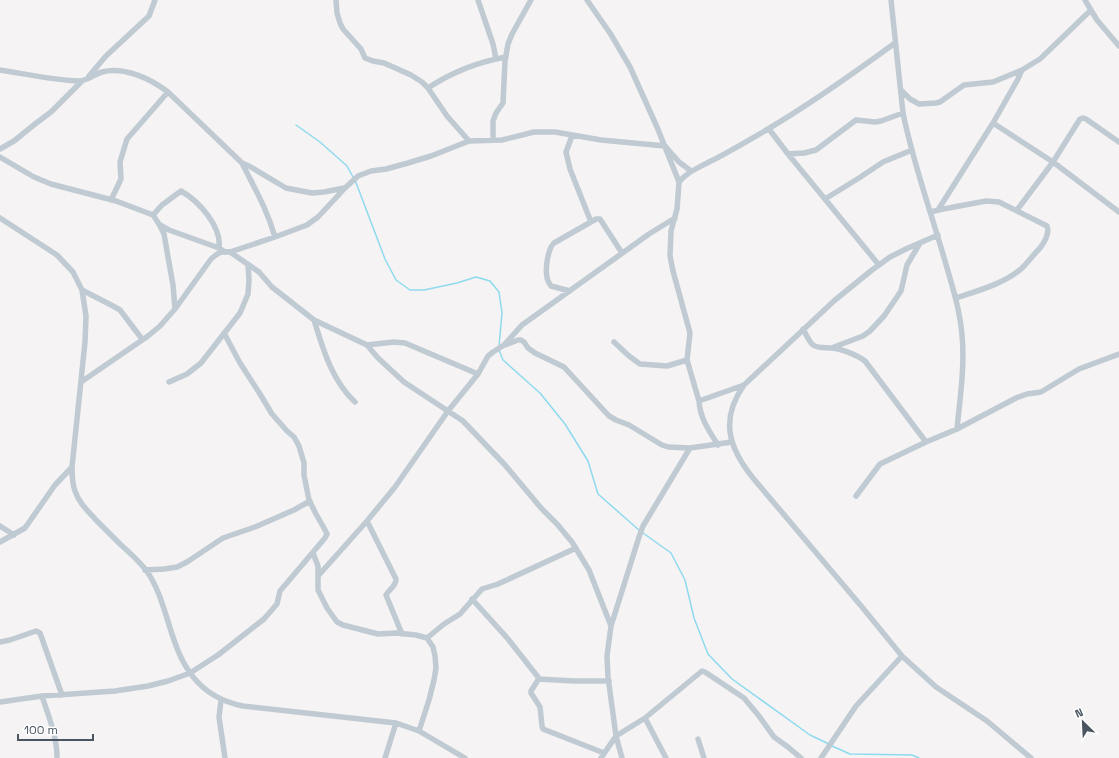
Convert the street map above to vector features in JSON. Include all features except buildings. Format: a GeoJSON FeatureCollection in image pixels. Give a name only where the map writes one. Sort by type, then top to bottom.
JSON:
{"type":"FeatureCollection","features":[{"type":"Feature","properties":{"kind":"street"},"geometry":{"type":"LineString","coordinates":[[0,150],[51,112],[106,56],[149,16],[155,0]]}},
{"type":"Feature","properties":{"kind":"street"},"geometry":{"type":"LineString","coordinates":[[336,0],[337,14],[340,23],[343,29],[361,49],[365,58],[384,63],[411,75],[422,82],[428,88],[447,116],[469,141]]}},
{"type":"Feature","properties":{"kind":"street"},"geometry":{"type":"LineString","coordinates":[[478,0],[491,38],[496,59]]}},
{"type":"Feature","properties":{"kind":"street"},"geometry":{"type":"LineString","coordinates":[[493,140],[493,121],[496,113],[503,103],[506,57],[512,34],[531,0]]}},
{"type":"Feature","properties":{"kind":"street"},"geometry":{"type":"LineString","coordinates":[[587,0],[610,33],[626,60],[657,127],[679,182],[675,218],[671,231],[670,256],[690,333],[687,360],[699,401],[701,415],[718,445]]}},
{"type":"Feature","properties":{"kind":"street"},"geometry":{"type":"LineString","coordinates":[[891,0],[903,113],[912,150],[956,298],[960,318],[963,348],[957,429]]}},
{"type":"Feature","properties":{"kind":"street"},"geometry":{"type":"LineString","coordinates":[[1085,0],[1096,20],[1119,46]]}},
{"type":"Feature","properties":{"kind":"street"},"geometry":{"type":"LineString","coordinates":[[901,90],[910,99],[919,104],[936,103],[940,102],[964,85],[993,82],[1022,70],[1040,59],[1090,10]]}},
{"type":"Feature","properties":{"kind":"street"},"geometry":{"type":"LineString","coordinates":[[679,182],[691,171],[769,129],[857,71],[895,43]]}},
{"type":"Feature","properties":{"kind":"street"},"geometry":{"type":"LineString","coordinates":[[428,88],[452,73],[506,57]]}},
{"type":"Feature","properties":{"kind":"street"},"geometry":{"type":"LineString","coordinates":[[0,70],[52,79],[84,80],[103,72],[114,70],[129,72],[157,83],[242,163],[259,194],[270,220],[275,237]]}},
{"type":"Feature","properties":{"kind":"street"},"geometry":{"type":"LineString","coordinates":[[938,210],[993,123],[1022,70]]}},
{"type":"Feature","properties":{"kind":"street"},"geometry":{"type":"LineString","coordinates":[[111,200],[121,179],[120,162],[127,138],[168,92]]}},
{"type":"Feature","properties":{"kind":"street"},"geometry":{"type":"LineString","coordinates":[[788,154],[804,154],[816,150],[856,120],[875,122],[903,113]]}},
{"type":"Feature","properties":{"kind":"street"},"geometry":{"type":"LineString","coordinates":[[1017,210],[1053,162],[1081,118],[1086,119],[1119,142]]}},
{"type":"Feature","properties":{"kind":"street"},"geometry":{"type":"LineString","coordinates":[[993,123],[1053,162],[1119,212]]}},
{"type":"Feature","properties":{"kind":"street"},"geometry":{"type":"LineString","coordinates":[[769,129],[824,199],[879,265]]}},
{"type":"Feature","properties":{"kind":"street"},"geometry":{"type":"LineString","coordinates":[[81,382],[160,326],[175,309],[211,259],[218,253],[275,237],[307,225],[318,217],[358,176],[431,156],[469,141],[502,140],[534,132],[555,132],[601,140],[665,146],[679,162],[691,171]]}},
{"type":"Feature","properties":{"kind":"street"},"geometry":{"type":"LineString","coordinates":[[572,136],[566,152],[570,169],[591,222]]}},
{"type":"Feature","properties":{"kind":"street"},"geometry":{"type":"LineString","coordinates":[[824,199],[883,162],[912,150]]}},
{"type":"Feature","properties":{"kind":"street"},"geometry":{"type":"LineString","coordinates":[[0,157],[34,177],[51,184],[111,200],[153,214],[164,234],[173,285],[175,309]]}},
{"type":"Feature","properties":{"kind":"street"},"geometry":{"type":"LineString","coordinates":[[242,163],[286,188],[312,193],[345,188]]}},
{"type":"Feature","properties":{"kind":"street"},"geometry":{"type":"LineString","coordinates":[[153,214],[178,193],[183,192],[203,209],[212,222],[225,251]]}},
{"type":"Feature","properties":{"kind":"street"},"geometry":{"type":"LineString","coordinates":[[931,212],[986,201],[993,201],[1017,210],[1047,226],[1048,231],[1043,245],[1023,268],[988,287],[956,298]]}},
{"type":"Feature","properties":{"kind":"street"},"geometry":{"type":"LineString","coordinates":[[0,218],[57,255],[73,272],[82,290],[86,316],[85,342],[72,467],[72,479],[75,492],[85,509],[132,555],[145,570],[156,589],[179,653],[190,673],[199,684],[220,700],[232,704],[396,724],[419,731],[465,758]]}},
{"type":"Feature","properties":{"kind":"street"},"geometry":{"type":"LineString","coordinates":[[504,345],[522,325],[649,234],[675,218]]}},
{"type":"Feature","properties":{"kind":"street"},"geometry":{"type":"LineString","coordinates":[[570,291],[551,286],[546,276],[550,247],[554,243],[591,222],[601,219],[622,253]]}},
{"type":"Feature","properties":{"kind":"street"},"geometry":{"type":"LineString","coordinates":[[159,224],[169,230],[225,251],[259,272],[272,287],[314,320],[367,345],[378,358],[404,382],[463,421],[505,465],[572,542],[589,570],[611,626]]}},
{"type":"Feature","properties":{"kind":"street"},"geometry":{"type":"LineString","coordinates":[[938,235],[920,242],[879,265],[835,300],[744,385],[735,399],[730,416],[732,442],[738,458],[752,478],[902,656],[936,687],[987,721],[1031,758]]}},
{"type":"Feature","properties":{"kind":"street"},"geometry":{"type":"LineString","coordinates":[[834,348],[863,336],[870,331],[884,316],[900,291],[907,265],[920,242]]}},
{"type":"Feature","properties":{"kind":"street"},"geometry":{"type":"LineString","coordinates":[[169,382],[195,368],[201,363],[240,312],[248,294],[248,265]]}},
{"type":"Feature","properties":{"kind":"street"},"geometry":{"type":"LineString","coordinates":[[82,290],[120,310],[142,339]]}},
{"type":"Feature","properties":{"kind":"street"},"geometry":{"type":"LineString","coordinates":[[314,320],[331,369],[341,386],[349,397],[355,402]]}},
{"type":"Feature","properties":{"kind":"street"},"geometry":{"type":"LineString","coordinates":[[803,329],[811,343],[815,346],[821,348],[834,348],[857,356],[865,361],[926,442]]}},
{"type":"Feature","properties":{"kind":"street"},"geometry":{"type":"LineString","coordinates":[[0,702],[42,696],[115,691],[148,686],[190,673],[218,655],[264,619],[277,604],[280,591],[325,538],[326,534],[324,528],[310,501],[304,475],[304,463],[299,446],[294,437],[272,414],[224,333]]}},
{"type":"Feature","properties":{"kind":"street"},"geometry":{"type":"LineString","coordinates":[[318,576],[367,521],[403,476],[448,411],[478,374],[488,356],[504,345],[518,340],[524,342],[528,348],[535,353],[564,367],[609,416],[644,433],[662,445],[668,447],[690,448],[732,442]]}},
{"type":"Feature","properties":{"kind":"street"},"geometry":{"type":"LineString","coordinates":[[367,345],[394,342],[405,343],[478,374]]}},
{"type":"Feature","properties":{"kind":"street"},"geometry":{"type":"LineString","coordinates":[[614,342],[640,364],[667,366],[687,360]]}},
{"type":"Feature","properties":{"kind":"street"},"geometry":{"type":"LineString","coordinates":[[856,496],[880,464],[957,429],[1016,398],[1027,394],[1041,392],[1079,369],[1119,354]]}},
{"type":"Feature","properties":{"kind":"street"},"geometry":{"type":"LineString","coordinates":[[699,401],[744,385]]}},
{"type":"Feature","properties":{"kind":"street"},"geometry":{"type":"LineString","coordinates":[[622,758],[616,736],[609,681],[607,656],[611,626],[643,526],[690,448]]}},
{"type":"Feature","properties":{"kind":"street"},"geometry":{"type":"LineString","coordinates":[[0,542],[25,528],[55,485],[72,467]]}},
{"type":"Feature","properties":{"kind":"street"},"geometry":{"type":"LineString","coordinates":[[145,570],[176,567],[187,562],[223,538],[255,527],[310,501]]}},
{"type":"Feature","properties":{"kind":"street"},"geometry":{"type":"LineString","coordinates":[[367,521],[396,579],[396,583],[387,593],[386,597],[402,634]]}},
{"type":"Feature","properties":{"kind":"street"},"geometry":{"type":"LineString","coordinates":[[0,526],[14,534]]}},
{"type":"Feature","properties":{"kind":"street"},"geometry":{"type":"LineString","coordinates":[[427,638],[444,624],[460,614],[482,589],[498,584],[576,548]]}},
{"type":"Feature","properties":{"kind":"street"},"geometry":{"type":"LineString","coordinates":[[313,553],[318,566],[319,594],[337,622],[378,634],[416,635],[427,638],[433,647],[436,668],[429,700],[419,731]]}},
{"type":"Feature","properties":{"kind":"street"},"geometry":{"type":"LineString","coordinates":[[472,599],[508,638],[538,679]]}},
{"type":"Feature","properties":{"kind":"street"},"geometry":{"type":"LineString","coordinates":[[0,642],[36,631],[40,633],[62,695]]}},
{"type":"Feature","properties":{"kind":"street"},"geometry":{"type":"LineString","coordinates":[[821,758],[856,706],[902,656]]}},
{"type":"Feature","properties":{"kind":"street"},"geometry":{"type":"LineString","coordinates":[[538,679],[530,693],[540,707],[543,729],[602,755],[616,736],[645,718],[702,671],[744,698],[774,737],[785,744],[801,758]]}},
{"type":"Feature","properties":{"kind":"street"},"geometry":{"type":"LineString","coordinates":[[538,679],[609,681]]}},
{"type":"Feature","properties":{"kind":"street"},"geometry":{"type":"LineString","coordinates":[[42,696],[52,727],[57,757]]}},
{"type":"Feature","properties":{"kind":"street"},"geometry":{"type":"LineString","coordinates":[[220,700],[219,717],[226,758]]}},
{"type":"Feature","properties":{"kind":"street"},"geometry":{"type":"LineString","coordinates":[[645,718],[666,758]]}},
{"type":"Feature","properties":{"kind":"street"},"geometry":{"type":"LineString","coordinates":[[385,758],[396,724]]}},
{"type":"Feature","properties":{"kind":"street"},"geometry":{"type":"LineString","coordinates":[[698,739],[704,758]]}},
{"type":"Feature","properties":{"kind":"waterway"},"geometry":{"type":"LineString","coordinates":[[296,125],[320,142],[347,166],[353,177]]}},
{"type":"Feature","properties":{"kind":"waterway"},"geometry":{"type":"LineString","coordinates":[[355,180],[385,259],[396,280],[410,290],[424,290],[457,283],[476,277],[490,281],[499,292],[502,313],[499,346]]}},
{"type":"Feature","properties":{"kind":"waterway"},"geometry":{"type":"LineString","coordinates":[[499,350],[503,360],[540,393],[565,424],[588,461],[598,494],[640,531]]}},
{"type":"Feature","properties":{"kind":"waterway"},"geometry":{"type":"LineString","coordinates":[[643,533],[671,553],[685,580],[694,618],[708,654],[732,679],[810,735],[829,744]]}},
{"type":"Feature","properties":{"kind":"waterway"},"geometry":{"type":"LineString","coordinates":[[832,746],[850,754],[912,755],[919,758]]}}]}
